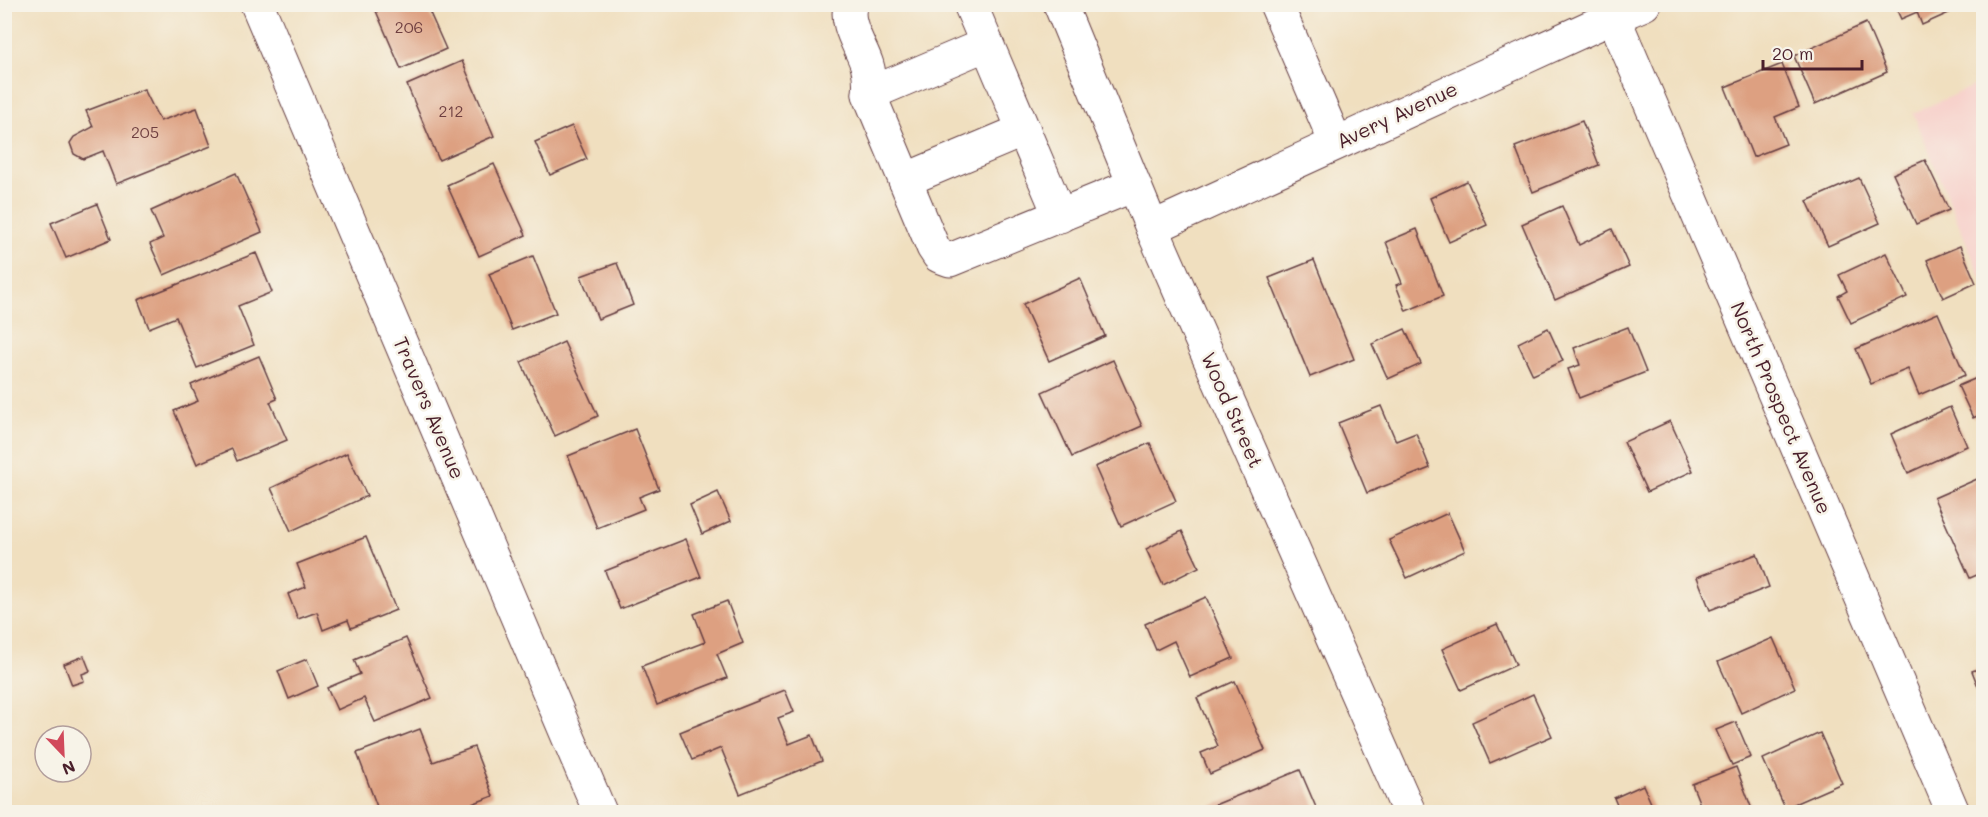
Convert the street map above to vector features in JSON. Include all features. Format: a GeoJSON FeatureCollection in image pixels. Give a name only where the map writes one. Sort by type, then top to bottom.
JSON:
{"type":"FeatureCollection","features":[{"type":"Feature","properties":{"kind":"street","name":"Travers Avenue"},"geometry":{"type":"LineString","coordinates":[[257,4],[600,813]]}},
{"type":"Feature","properties":{"kind":"street"},"geometry":{"type":"LineString","coordinates":[[851,4],[848,11],[868,67],[869,94],[933,247],[939,256],[950,260],[1134,185]]}},
{"type":"Feature","properties":{"kind":"street"},"geometry":{"type":"LineString","coordinates":[[970,4],[1060,216]]}},
{"type":"Feature","properties":{"kind":"street","name":"Wood Street"},"geometry":{"type":"LineString","coordinates":[[1060,4],[1152,228],[1409,813]]}},
{"type":"Feature","properties":{"kind":"street"},"geometry":{"type":"LineString","coordinates":[[1276,4],[1336,143]]}},
{"type":"Feature","properties":{"kind":"street","name":"Avery Avenue"},"geometry":{"type":"LineString","coordinates":[[1152,228],[1622,9]]}},
{"type":"Feature","properties":{"kind":"street","name":"North Prospect Avenue"},"geometry":{"type":"LineString","coordinates":[[1622,9],[1953,813]]}},
{"type":"Feature","properties":{"kind":"street"},"geometry":{"type":"LineString","coordinates":[[869,94],[987,44]]}},
{"type":"Feature","properties":{"kind":"street"},"geometry":{"type":"LineString","coordinates":[[905,180],[1024,130]]}},
{"type":"Feature","properties":{"kind":"shaded area"},"geometry":{"type":"Polygon","coordinates":[[[1983,82],[1983,283],[1913,113],[1983,82]]]}},
{"type":"Feature","properties":{"kind":"building"},"geometry":{"type":"Polygon","coordinates":[[[373,4],[426,4],[446,49],[401,69],[373,4]]]}},
{"type":"Feature","properties":{"kind":"building"},"geometry":{"type":"Polygon","coordinates":[[[1894,4],[1950,4],[1953,11],[1922,25],[1917,12],[1901,19],[1894,4]]]}},
{"type":"Feature","properties":{"kind":"building"},"geometry":{"type":"Polygon","coordinates":[[[1866,23],[1887,72],[1815,104],[1794,56],[1866,23]]]}},
{"type":"Feature","properties":{"kind":"building"},"geometry":{"type":"Polygon","coordinates":[[[462,61],[494,136],[439,160],[407,85],[462,61]]]}},
{"type":"Feature","properties":{"kind":"building"},"geometry":{"type":"Polygon","coordinates":[[[1782,64],[1799,107],[1775,117],[1786,144],[1753,157],[1725,87],[1782,64]]]}},
{"type":"Feature","properties":{"kind":"building"},"geometry":{"type":"Polygon","coordinates":[[[144,89],[160,121],[197,108],[211,146],[116,184],[103,151],[83,159],[74,154],[70,143],[74,137],[93,127],[86,111],[144,89]]]}},
{"type":"Feature","properties":{"kind":"building"},"geometry":{"type":"Polygon","coordinates":[[[1582,121],[1599,165],[1533,192],[1515,147],[1582,121]]]}},
{"type":"Feature","properties":{"kind":"building"},"geometry":{"type":"Polygon","coordinates":[[[572,126],[587,159],[550,175],[535,142],[572,126]]]}},
{"type":"Feature","properties":{"kind":"building"},"geometry":{"type":"Polygon","coordinates":[[[1925,160],[1949,210],[1916,224],[1893,174],[1925,160]]]}},
{"type":"Feature","properties":{"kind":"building"},"geometry":{"type":"Polygon","coordinates":[[[494,164],[526,235],[479,256],[447,185],[494,164]]]}},
{"type":"Feature","properties":{"kind":"building"},"geometry":{"type":"Polygon","coordinates":[[[236,173],[262,232],[164,275],[150,244],[163,238],[151,211],[236,173]]]}},
{"type":"Feature","properties":{"kind":"building"},"geometry":{"type":"Polygon","coordinates":[[[1859,178],[1880,223],[1828,246],[1807,201],[1859,178]]]}},
{"type":"Feature","properties":{"kind":"building"},"geometry":{"type":"Polygon","coordinates":[[[1467,181],[1487,225],[1449,242],[1430,198],[1467,181]]]}},
{"type":"Feature","properties":{"kind":"building"},"geometry":{"type":"Polygon","coordinates":[[[97,204],[111,239],[66,258],[51,223],[97,204]]]}},
{"type":"Feature","properties":{"kind":"building"},"geometry":{"type":"Polygon","coordinates":[[[1562,206],[1579,245],[1612,229],[1629,267],[1555,300],[1522,224],[1562,206]]]}},
{"type":"Feature","properties":{"kind":"building"},"geometry":{"type":"Polygon","coordinates":[[[1417,229],[1443,296],[1406,311],[1396,285],[1402,283],[1386,242],[1417,229]]]}},
{"type":"Feature","properties":{"kind":"building"},"geometry":{"type":"Polygon","coordinates":[[[1960,246],[1976,283],[1943,298],[1927,260],[1960,246]]]}},
{"type":"Feature","properties":{"kind":"building"},"geometry":{"type":"Polygon","coordinates":[[[256,253],[272,292],[238,306],[254,345],[197,368],[176,317],[149,328],[138,300],[256,253]]]}},
{"type":"Feature","properties":{"kind":"building"},"geometry":{"type":"Polygon","coordinates":[[[1886,253],[1907,297],[1851,323],[1838,296],[1847,291],[1839,275],[1886,253]]]}},
{"type":"Feature","properties":{"kind":"building"},"geometry":{"type":"Polygon","coordinates":[[[533,256],[556,313],[512,330],[489,274],[533,256]]]}},
{"type":"Feature","properties":{"kind":"building"},"geometry":{"type":"Polygon","coordinates":[[[1314,260],[1354,359],[1310,377],[1269,278],[1314,260]]]}},
{"type":"Feature","properties":{"kind":"building"},"geometry":{"type":"Polygon","coordinates":[[[617,263],[633,305],[598,319],[581,276],[617,263]]]}},
{"type":"Feature","properties":{"kind":"building"},"geometry":{"type":"Polygon","coordinates":[[[1080,278],[1105,336],[1049,361],[1023,304],[1080,278]]]}},
{"type":"Feature","properties":{"kind":"building"},"geometry":{"type":"Polygon","coordinates":[[[1938,313],[1965,375],[1919,395],[1908,369],[1871,384],[1856,349],[1938,313]]]}},
{"type":"Feature","properties":{"kind":"building"},"geometry":{"type":"Polygon","coordinates":[[[1628,327],[1646,372],[1579,398],[1568,369],[1580,365],[1574,348],[1628,327]]]}},
{"type":"Feature","properties":{"kind":"building"},"geometry":{"type":"Polygon","coordinates":[[[1548,328],[1563,361],[1533,375],[1518,343],[1548,328]]]}},
{"type":"Feature","properties":{"kind":"building"},"geometry":{"type":"Polygon","coordinates":[[[1405,329],[1421,364],[1388,379],[1372,344],[1405,329]]]}},
{"type":"Feature","properties":{"kind":"building"},"geometry":{"type":"Polygon","coordinates":[[[564,342],[598,416],[555,436],[521,362],[564,342]]]}},
{"type":"Feature","properties":{"kind":"building"},"geometry":{"type":"Polygon","coordinates":[[[259,356],[277,399],[270,402],[287,440],[237,461],[232,449],[197,464],[174,411],[198,401],[191,385],[259,356]]]}},
{"type":"Feature","properties":{"kind":"building"},"geometry":{"type":"Polygon","coordinates":[[[1113,360],[1142,426],[1072,457],[1042,392],[1113,360]]]}},
{"type":"Feature","properties":{"kind":"building"},"geometry":{"type":"Polygon","coordinates":[[[1984,375],[1984,413],[1973,418],[1958,386],[1984,375]]]}},
{"type":"Feature","properties":{"kind":"building"},"geometry":{"type":"Polygon","coordinates":[[[1381,406],[1396,441],[1416,433],[1430,468],[1367,493],[1338,423],[1381,406]]]}},
{"type":"Feature","properties":{"kind":"building"},"geometry":{"type":"Polygon","coordinates":[[[1950,407],[1967,446],[1908,473],[1891,434],[1950,407]]]}},
{"type":"Feature","properties":{"kind":"building"},"geometry":{"type":"Polygon","coordinates":[[[1670,421],[1693,471],[1647,492],[1624,442],[1670,421]]]}},
{"type":"Feature","properties":{"kind":"building"},"geometry":{"type":"Polygon","coordinates":[[[635,429],[659,489],[639,497],[644,509],[597,528],[568,456],[635,429]]]}},
{"type":"Feature","properties":{"kind":"building"},"geometry":{"type":"Polygon","coordinates":[[[1150,443],[1176,501],[1121,526],[1095,467],[1150,443]]]}},
{"type":"Feature","properties":{"kind":"building"},"geometry":{"type":"Polygon","coordinates":[[[347,453],[367,496],[291,531],[271,488],[347,453]]]}},
{"type":"Feature","properties":{"kind":"building"},"geometry":{"type":"Polygon","coordinates":[[[1984,476],[1984,572],[1970,578],[1934,498],[1984,476]]]}},
{"type":"Feature","properties":{"kind":"building"},"geometry":{"type":"Polygon","coordinates":[[[718,492],[731,521],[702,534],[690,505],[718,492]]]}},
{"type":"Feature","properties":{"kind":"building"},"geometry":{"type":"Polygon","coordinates":[[[1448,513],[1465,551],[1407,578],[1389,540],[1448,513]]]}},
{"type":"Feature","properties":{"kind":"building"},"geometry":{"type":"Polygon","coordinates":[[[1182,531],[1199,567],[1163,585],[1146,549],[1182,531]]]}},
{"type":"Feature","properties":{"kind":"building"},"geometry":{"type":"Polygon","coordinates":[[[366,537],[396,610],[351,628],[348,620],[323,630],[317,612],[298,619],[288,594],[306,587],[297,564],[366,537]]]}},
{"type":"Feature","properties":{"kind":"building"},"geometry":{"type":"Polygon","coordinates":[[[686,539],[701,577],[620,609],[605,571],[686,539]]]}},
{"type":"Feature","properties":{"kind":"building"},"geometry":{"type":"Polygon","coordinates":[[[1757,554],[1769,587],[1710,610],[1697,577],[1757,554]]]}},
{"type":"Feature","properties":{"kind":"building"},"geometry":{"type":"Polygon","coordinates":[[[1206,597],[1233,658],[1190,677],[1174,641],[1156,650],[1145,624],[1206,597]]]}},
{"type":"Feature","properties":{"kind":"building"},"geometry":{"type":"Polygon","coordinates":[[[727,601],[743,643],[717,654],[727,678],[657,705],[642,666],[705,642],[694,614],[727,601]]]}},
{"type":"Feature","properties":{"kind":"building"},"geometry":{"type":"Polygon","coordinates":[[[1497,624],[1516,665],[1461,690],[1442,649],[1497,624]]]}},
{"type":"Feature","properties":{"kind":"building"},"geometry":{"type":"Polygon","coordinates":[[[406,638],[432,698],[375,722],[364,698],[337,710],[327,688],[360,674],[354,660],[406,638]]]}},
{"type":"Feature","properties":{"kind":"building"},"geometry":{"type":"Polygon","coordinates":[[[1773,638],[1795,688],[1741,713],[1718,662],[1773,638]]]}},
{"type":"Feature","properties":{"kind":"building"},"geometry":{"type":"Polygon","coordinates":[[[84,656],[90,671],[82,674],[84,681],[72,685],[64,664],[84,656]]]}},
{"type":"Feature","properties":{"kind":"building"},"geometry":{"type":"Polygon","coordinates":[[[307,659],[318,686],[289,699],[278,671],[307,659]]]}},
{"type":"Feature","properties":{"kind":"building"},"geometry":{"type":"Polygon","coordinates":[[[1984,667],[1984,699],[1983,699],[1972,671],[1984,667]]]}},
{"type":"Feature","properties":{"kind":"building"},"geometry":{"type":"Polygon","coordinates":[[[1235,681],[1265,750],[1210,774],[1201,753],[1218,746],[1197,698],[1235,681]]]}},
{"type":"Feature","properties":{"kind":"building"},"geometry":{"type":"Polygon","coordinates":[[[785,690],[794,712],[778,718],[789,744],[812,735],[822,761],[740,794],[721,748],[692,760],[680,732],[785,690]]]}},
{"type":"Feature","properties":{"kind":"building"},"geometry":{"type":"Polygon","coordinates":[[[1533,694],[1552,736],[1490,763],[1472,722],[1533,694]]]}},
{"type":"Feature","properties":{"kind":"building"},"geometry":{"type":"Polygon","coordinates":[[[1736,722],[1751,757],[1732,765],[1716,730],[1736,722]]]}},
{"type":"Feature","properties":{"kind":"building"},"geometry":{"type":"Polygon","coordinates":[[[420,729],[433,762],[474,747],[493,796],[451,812],[445,812],[442,806],[425,812],[379,812],[357,753],[420,729]]]}},
{"type":"Feature","properties":{"kind":"building"},"geometry":{"type":"Polygon","coordinates":[[[1820,733],[1842,783],[1785,808],[1763,759],[1820,733]]]}},
{"type":"Feature","properties":{"kind":"building"},"geometry":{"type":"Polygon","coordinates":[[[1736,767],[1753,812],[1703,812],[1692,784],[1736,767]]]}},
{"type":"Feature","properties":{"kind":"building"},"geometry":{"type":"Polygon","coordinates":[[[1300,770],[1318,812],[1206,812],[1205,809],[1300,770]]]}},
{"type":"Feature","properties":{"kind":"building"},"geometry":{"type":"Polygon","coordinates":[[[1643,785],[1655,812],[1620,812],[1614,798],[1643,785]]]}}]}
